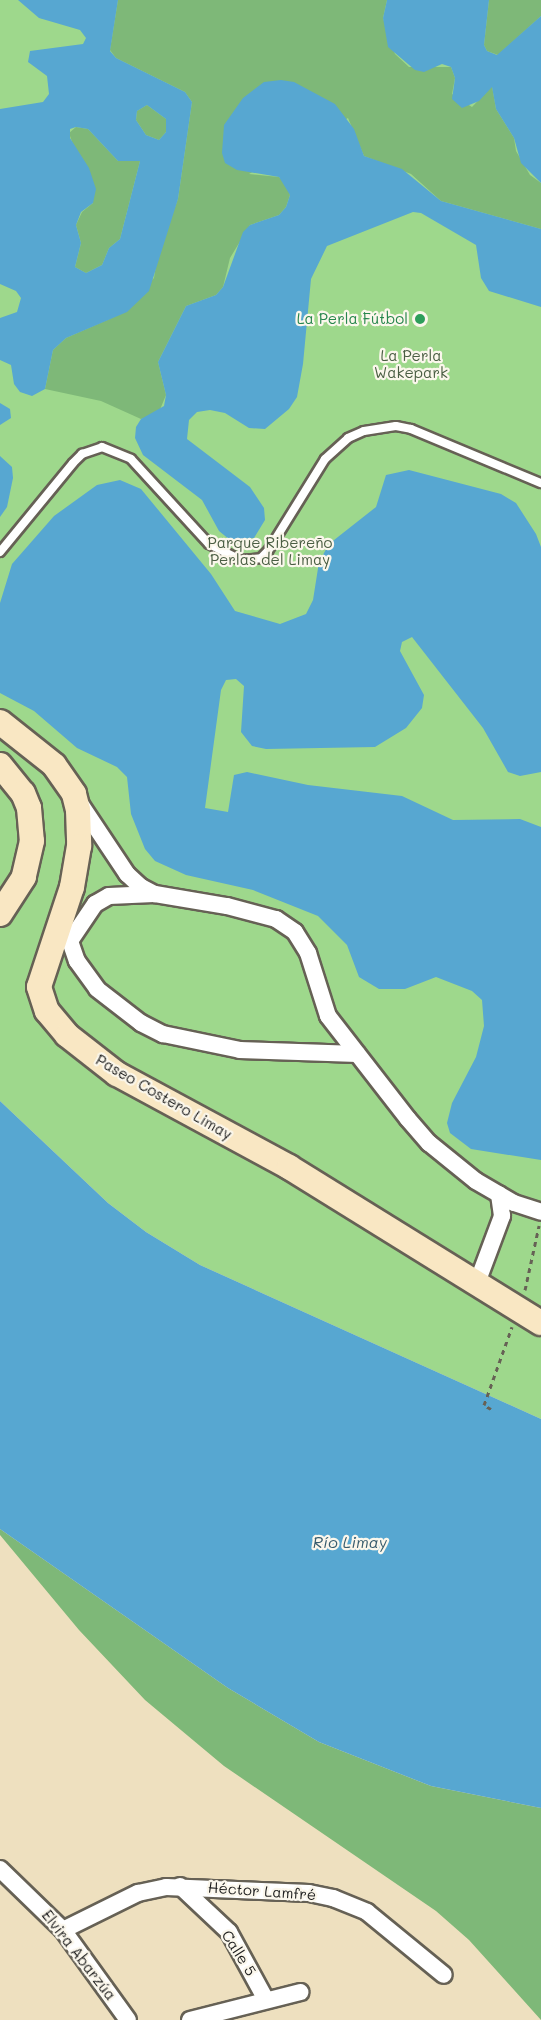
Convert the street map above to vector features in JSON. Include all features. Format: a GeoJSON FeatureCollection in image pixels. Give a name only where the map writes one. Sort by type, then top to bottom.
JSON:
{"type":"FeatureCollection","features":[{"type":"Feature","properties":{"kind":"street","name":"Paseo Costero Limay"},"geometry":{"type":"LineString","coordinates":[[0,722],[54,765],[74,794],[80,846],[64,937],[39,987],[48,1011],[82,1049],[136,1085],[289,1167],[541,1323]]}},
{"type":"Feature","properties":{"kind":"street"},"geometry":{"type":"LineString","coordinates":[[0,765],[23,793],[32,825],[24,876],[0,914]]}},
{"type":"Feature","properties":{"kind":"street"},"geometry":{"type":"LineString","coordinates":[[74,794],[127,874],[155,894]]}},
{"type":"Feature","properties":{"kind":"street"},"geometry":{"type":"LineString","coordinates":[[357,1054],[240,1050],[163,1034],[141,1023],[97,989],[77,961],[64,937],[95,904],[109,896],[155,894],[276,919],[295,932],[308,953],[328,1016],[429,1143],[499,1194],[541,1212]]}},
{"type":"Feature","properties":{"kind":"street"},"geometry":{"type":"LineString","coordinates":[[477,1283],[502,1216],[499,1194]]}},
{"type":"Feature","properties":{"kind":"street","name":"Elvira Abarzúa"},"geometry":{"type":"LineString","coordinates":[[0,1869],[63,1930],[128,2020]]}},
{"type":"Feature","properties":{"kind":"street","name":"Héctor Lamfré"},"geometry":{"type":"LineString","coordinates":[[63,1930],[138,1893],[180,1886],[333,1898],[378,1919],[444,1975]]}},
{"type":"Feature","properties":{"kind":"street","name":"Calle 5"},"geometry":{"type":"LineString","coordinates":[[180,1886],[229,1932],[266,2000]]}},
{"type":"Feature","properties":{"kind":"street"},"geometry":{"type":"LineString","coordinates":[[190,2020],[301,1992]]}},
{"type":"Feature","properties":{"kind":"lane"},"geometry":{"type":"LineString","coordinates":[[0,552],[77,459],[102,447],[113,448],[131,459],[209,544],[240,560],[261,558],[268,551],[325,459],[348,438],[364,431],[396,426],[411,429],[541,483]]}},
{"type":"Feature","properties":{"kind":"path"},"geometry":{"type":"LineString","coordinates":[[489,1391],[484,1405],[491,1409]]}},
{"type":"Feature","properties":{"kind":"green space","name":"Parque Ribereño Perlas del Limay"},"geometry":{"type":"Polygon","coordinates":[[[0,0],[541,0],[541,1419],[200,1265],[146,1232],[108,1203],[0,1101],[0,0]]]}},
{"type":"Feature","properties":{"kind":"green space"},"geometry":{"type":"Polygon","coordinates":[[[118,0],[387,0],[383,18],[395,54],[409,67],[451,67],[455,78],[452,94],[472,107],[492,86],[496,109],[514,138],[516,151],[530,175],[541,183],[541,229],[441,201],[411,174],[364,156],[348,118],[249,174],[279,177],[286,184],[290,195],[286,207],[279,215],[250,225],[230,258],[223,287],[216,295],[186,306],[158,362],[166,395],[159,412],[141,419],[101,401],[45,389],[53,350],[66,338],[114,317],[154,278],[158,253],[178,199],[192,102],[185,92],[116,58],[110,50],[118,0]]]}},
{"type":"Feature","properties":{"kind":"green space"},"geometry":{"type":"Polygon","coordinates":[[[489,0],[541,0],[541,16],[498,55],[487,51],[484,45],[489,0]]]}},
{"type":"Feature","properties":{"kind":"green space"},"geometry":{"type":"Polygon","coordinates":[[[147,105],[166,119],[166,132],[159,140],[146,135],[136,120],[137,111],[147,105]]]}},
{"type":"Feature","properties":{"kind":"green space"},"geometry":{"type":"Polygon","coordinates":[[[76,127],[88,129],[118,161],[140,161],[120,239],[109,248],[102,265],[86,273],[75,267],[81,243],[76,225],[82,212],[93,203],[69,133],[76,127]]]}},
{"type":"Feature","properties":{"kind":"green space"},"geometry":{"type":"Polygon","coordinates":[[[0,1529],[228,1688],[319,1742],[431,1786],[541,1808],[541,2020],[469,1940],[436,1911],[224,1766],[145,1700],[79,1630],[0,1535],[0,1529]]]}},
{"type":"Feature","properties":{"kind":"water"},"geometry":{"type":"Polygon","coordinates":[[[18,0],[118,0],[110,51],[116,58],[185,92],[192,102],[178,199],[149,291],[127,312],[66,338],[53,350],[45,389],[32,396],[20,392],[14,384],[11,365],[0,360],[0,318],[17,312],[21,298],[16,291],[0,284],[0,109],[43,102],[49,94],[47,76],[28,62],[30,51],[83,44],[86,38],[80,30],[39,18],[18,0]],[[147,105],[137,111],[136,120],[146,135],[159,140],[166,132],[166,119],[147,105]],[[76,127],[70,129],[70,138],[89,168],[96,189],[93,203],[81,212],[76,225],[81,243],[75,267],[86,273],[102,265],[109,248],[120,239],[140,161],[118,161],[88,129],[76,127]]]}},
{"type":"Feature","properties":{"kind":"water"},"geometry":{"type":"Polygon","coordinates":[[[387,0],[489,0],[484,45],[487,51],[497,55],[541,16],[541,183],[521,163],[514,138],[496,109],[492,87],[479,101],[462,108],[452,99],[455,78],[451,67],[442,64],[424,72],[415,70],[388,47],[383,18],[387,0]]]}},
{"type":"Feature","properties":{"kind":"water"},"geometry":{"type":"Polygon","coordinates":[[[281,80],[294,82],[335,104],[354,129],[364,156],[402,169],[441,201],[541,229],[541,307],[489,291],[481,278],[476,245],[421,213],[413,212],[327,246],[311,279],[303,364],[297,397],[289,409],[265,429],[249,428],[225,413],[210,410],[197,412],[189,420],[187,439],[250,487],[264,508],[265,520],[254,538],[230,540],[219,531],[202,500],[143,455],[135,438],[136,427],[141,419],[164,406],[166,395],[158,362],[186,306],[216,295],[223,287],[243,232],[250,225],[279,215],[286,207],[290,195],[279,177],[237,170],[225,163],[222,153],[224,125],[243,98],[264,82],[281,80]]]}},
{"type":"Feature","properties":{"kind":"water"},"geometry":{"type":"Polygon","coordinates":[[[0,403],[10,409],[11,418],[0,425],[0,403]]]}},
{"type":"Feature","properties":{"kind":"water"},"geometry":{"type":"Polygon","coordinates":[[[0,456],[12,467],[13,478],[7,507],[0,517],[0,456]]]}},
{"type":"Feature","properties":{"kind":"water"},"geometry":{"type":"Polygon","coordinates":[[[409,470],[501,494],[516,503],[536,534],[541,547],[541,772],[520,776],[508,772],[483,728],[412,637],[402,642],[400,651],[424,695],[422,708],[406,728],[375,747],[266,749],[252,746],[241,732],[244,686],[236,679],[226,680],[221,690],[205,808],[228,812],[234,775],[247,772],[308,785],[402,796],[453,820],[520,819],[541,827],[541,1160],[471,1149],[450,1133],[447,1123],[452,1103],[476,1057],[484,1026],[482,1000],[472,991],[436,977],[405,989],[379,989],[359,977],[347,945],[318,916],[253,890],[186,875],[155,861],[145,849],[131,814],[127,777],[117,767],[77,748],[34,711],[0,693],[0,603],[12,564],[54,516],[97,485],[120,480],[141,489],[211,574],[235,611],[280,624],[306,614],[313,600],[319,562],[329,544],[376,507],[386,475],[409,470]]]}},
{"type":"Feature","properties":{"kind":"water","name":"Río Limay"},"geometry":{"type":"Polygon","coordinates":[[[0,1101],[108,1203],[146,1232],[200,1265],[541,1419],[541,1808],[431,1786],[319,1742],[228,1688],[0,1529],[0,1101]]]}},
{"type":"Feature","properties":{"kind":"place","name":"La Perla Fútbol"},"geometry":{"type":"Point","coordinates":[420,319]}},
{"type":"Feature","properties":{"kind":"park label","name":"La Perla Wakepark"},"geometry":{"type":"Point","coordinates":[411,364]}}]}
